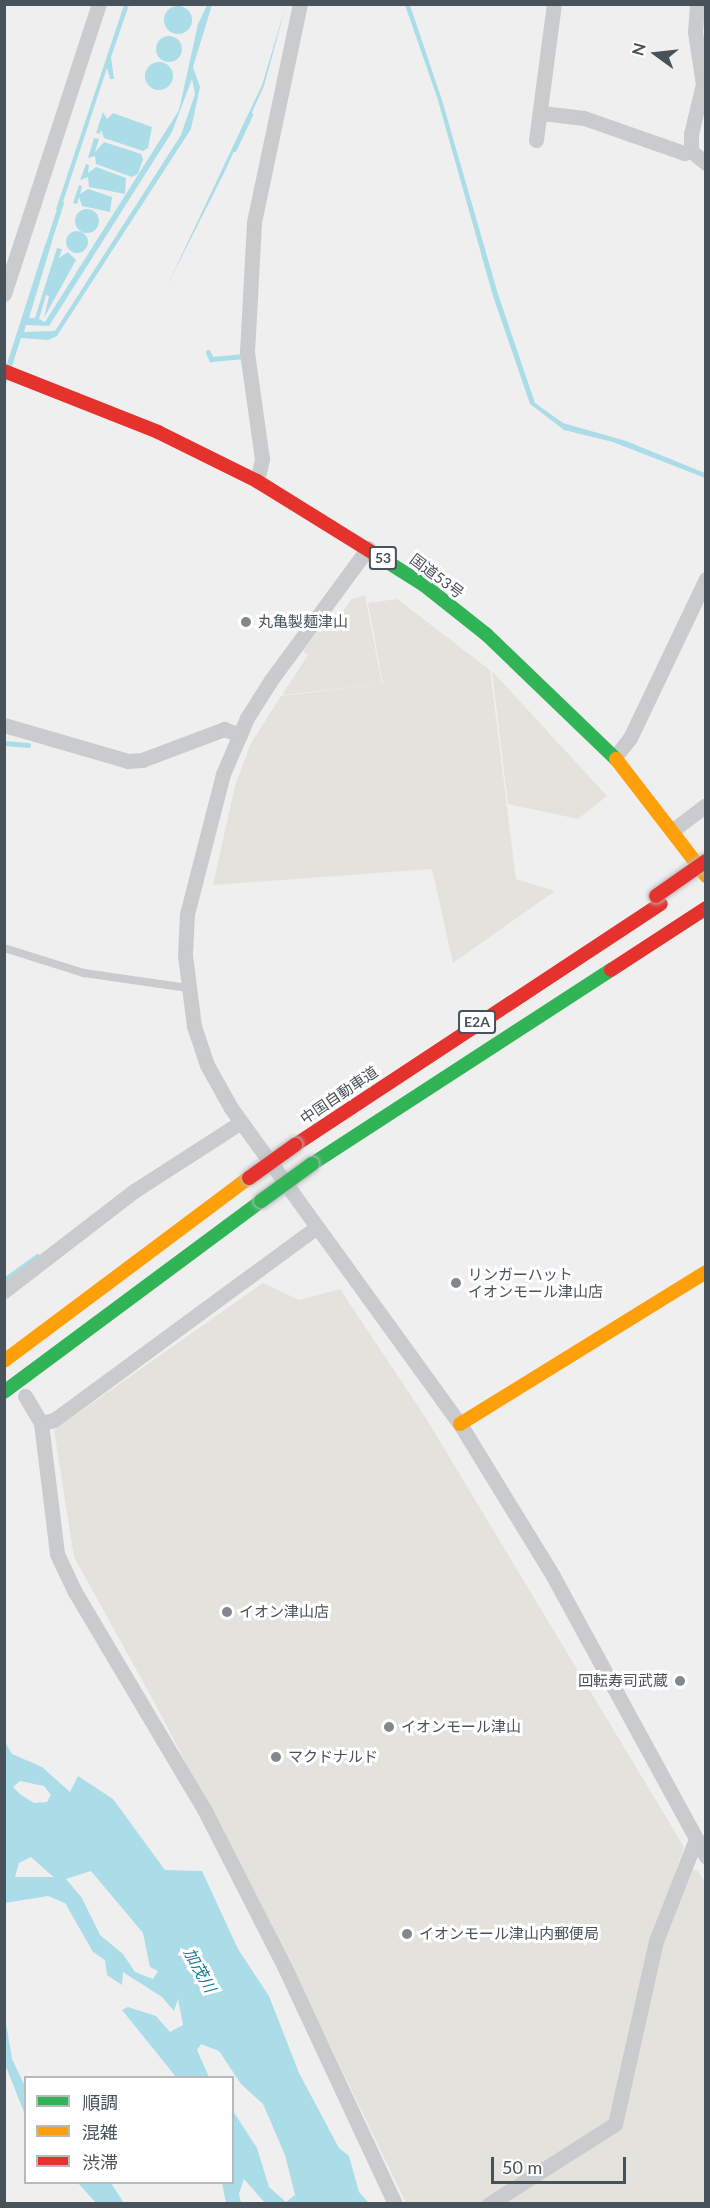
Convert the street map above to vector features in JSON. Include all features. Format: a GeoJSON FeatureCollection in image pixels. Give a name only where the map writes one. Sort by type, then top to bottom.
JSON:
{"type":"FeatureCollection","features":[{"type":"Feature","properties":{"kind":"main road","name":"国道53号"},"geometry":{"type":"LineString","coordinates":[[4,371],[158,432],[257,481],[368,548],[424,585],[487,635],[615,757],[673,830],[705,876]]}},
{"type":"Feature","properties":{"kind":"main road","name":"国道53号"},"geometry":{"type":"LineString","coordinates":[[687,850],[705,887]]}},
{"type":"Feature","properties":{"kind":"main road"},"geometry":{"type":"LineString","coordinates":[[658,900],[705,861]]}},
{"type":"Feature","properties":{"kind":"main road","name":"中国自動車道"},"geometry":{"type":"LineString","coordinates":[[4,1360],[295,1145],[658,900],[705,876]]}},
{"type":"Feature","properties":{"kind":"main road","name":"E2A"},"geometry":{"type":"LineString","coordinates":[[8,1389],[312,1164],[503,1037],[676,933],[705,908]]}},
{"type":"Feature","properties":{"kind":"main road"},"geometry":{"type":"LineString","coordinates":[[676,933],[705,920]]}},
{"type":"Feature","properties":{"kind":"main road"},"geometry":{"type":"LineString","coordinates":[[460,1424],[705,1272]]}},
{"type":"Feature","properties":{"kind":"street"},"geometry":{"type":"LineString","coordinates":[[4,294],[99,4]]}},
{"type":"Feature","properties":{"kind":"street"},"geometry":{"type":"LineString","coordinates":[[257,481],[262,459],[247,352],[254,222],[300,4]]}},
{"type":"Feature","properties":{"kind":"street"},"geometry":{"type":"LineString","coordinates":[[536,140],[542,113],[554,4]]}},
{"type":"Feature","properties":{"kind":"street"},"geometry":{"type":"LineString","coordinates":[[697,4],[695,32],[703,84],[691,134],[691,151],[705,163]]}},
{"type":"Feature","properties":{"kind":"street"},"geometry":{"type":"LineString","coordinates":[[542,113],[593,120],[684,153],[691,151]]}},
{"type":"Feature","properties":{"kind":"street"},"geometry":{"type":"LineString","coordinates":[[368,548],[271,680],[240,735],[210,814],[194,882],[185,954],[188,988],[207,1065],[241,1122],[315,1228],[460,1424],[553,1576],[702,1846],[656,1941],[615,2124],[489,2204]]}},
{"type":"Feature","properties":{"kind":"street"},"geometry":{"type":"LineString","coordinates":[[615,757],[630,738],[705,579]]}},
{"type":"Feature","properties":{"kind":"street"},"geometry":{"type":"LineString","coordinates":[[4,725],[128,760],[142,760],[224,729],[240,735]]}},
{"type":"Feature","properties":{"kind":"street"},"geometry":{"type":"LineString","coordinates":[[673,830],[705,806]]}},
{"type":"Feature","properties":{"kind":"street"},"geometry":{"type":"LineString","coordinates":[[4,1291],[134,1191],[241,1122]]}},
{"type":"Feature","properties":{"kind":"street"},"geometry":{"type":"LineString","coordinates":[[41,1424],[54,1420],[315,1228]]}},
{"type":"Feature","properties":{"kind":"street"},"geometry":{"type":"LineString","coordinates":[[25,1396],[41,1424],[57,1554],[75,1592],[210,1820],[285,1968],[395,2204]]}},
{"type":"Feature","properties":{"kind":"lane"},"geometry":{"type":"LineString","coordinates":[[4,948],[84,973],[188,988]]}},
{"type":"Feature","properties":{"kind":"shaded area"},"geometry":{"type":"Polygon","coordinates":[[[365,595],[382,684],[282,695],[308,655],[303,651],[325,622],[333,624],[352,599],[365,595]]]}},
{"type":"Feature","properties":{"kind":"shaded area"},"geometry":{"type":"Polygon","coordinates":[[[397,599],[490,670],[516,879],[555,891],[453,963],[432,869],[213,885],[235,786],[251,743],[281,696],[383,684],[368,603],[397,599]]]}},
{"type":"Feature","properties":{"kind":"shaded area"},"geometry":{"type":"Polygon","coordinates":[[[492,671],[607,796],[578,819],[508,804],[492,671]]]}},
{"type":"Feature","properties":{"kind":"shaded area","name":"イオンモール津山"},"geometry":{"type":"Polygon","coordinates":[[[263,1283],[299,1300],[340,1289],[424,1415],[684,1847],[648,1952],[609,2122],[481,2203],[406,2203],[314,2012],[159,1711],[74,1557],[54,1430],[263,1283]]]}},
{"type":"Feature","properties":{"kind":"shaded area"},"geometry":{"type":"Polygon","coordinates":[[[691,1869],[698,1871],[706,1884],[705,2203],[501,2204],[620,2129],[662,1943],[691,1869]]]}},
{"type":"Feature","properties":{"kind":"water"},"geometry":{"type":"Polygon","coordinates":[[[124,5],[129,5],[111,57],[114,79],[110,79],[107,68],[60,211],[56,209],[124,5]]]}},
{"type":"Feature","properties":{"kind":"water"},"geometry":{"type":"Polygon","coordinates":[[[207,5],[212,5],[193,67],[200,87],[191,129],[57,336],[48,340],[21,338],[5,388],[5,370],[45,245],[53,238],[29,318],[35,318],[57,248],[62,249],[59,258],[68,252],[76,260],[44,318],[49,296],[46,295],[39,319],[45,322],[179,110],[198,24],[207,5]],[[192,79],[172,132],[49,326],[26,325],[24,332],[55,331],[181,135],[195,94],[192,79]]]}},
{"type":"Feature","properties":{"kind":"water"},"geometry":{"type":"Polygon","coordinates":[[[286,5],[264,86],[224,173],[167,286],[262,85],[286,5]]]}},
{"type":"Feature","properties":{"kind":"water"},"geometry":{"type":"Polygon","coordinates":[[[405,5],[410,5],[442,100],[498,294],[535,403],[563,423],[626,441],[705,473],[705,478],[613,442],[564,430],[530,404],[493,296],[437,97],[405,5]]]}},
{"type":"Feature","properties":{"kind":"water"},"geometry":{"type":"Polygon","coordinates":[[[178,6],[188,10],[192,20],[188,30],[178,34],[168,30],[164,20],[168,10],[178,6]]]}},
{"type":"Feature","properties":{"kind":"water"},"geometry":{"type":"Polygon","coordinates":[[[169,36],[179,39],[182,49],[179,59],[169,62],[159,59],[156,49],[159,39],[169,36]]]}},
{"type":"Feature","properties":{"kind":"water"},"geometry":{"type":"Polygon","coordinates":[[[159,62],[169,66],[173,76],[169,86],[159,90],[149,86],[145,76],[149,66],[159,62]]]}},
{"type":"Feature","properties":{"kind":"water"},"geometry":{"type":"Polygon","coordinates":[[[103,112],[107,119],[113,113],[152,127],[148,148],[143,151],[104,138],[101,130],[100,134],[96,133],[103,112]]]}},
{"type":"Feature","properties":{"kind":"water"},"geometry":{"type":"Polygon","coordinates":[[[94,138],[99,139],[95,152],[104,142],[141,154],[143,159],[138,174],[132,177],[96,164],[95,156],[88,158],[94,138]]]}},
{"type":"Feature","properties":{"kind":"water"},"geometry":{"type":"Polygon","coordinates":[[[86,164],[89,165],[88,173],[96,167],[126,178],[125,194],[89,187],[88,177],[80,180],[86,164]]]}},
{"type":"Feature","properties":{"kind":"water"},"geometry":{"type":"Polygon","coordinates":[[[79,185],[82,186],[80,194],[88,189],[112,197],[110,212],[82,206],[79,197],[77,204],[73,203],[79,185]]]}},
{"type":"Feature","properties":{"kind":"water"},"geometry":{"type":"Polygon","coordinates":[[[87,209],[96,212],[99,221],[96,230],[87,233],[78,230],[75,221],[78,212],[87,209]]]}},
{"type":"Feature","properties":{"kind":"water"},"geometry":{"type":"Polygon","coordinates":[[[77,231],[87,238],[88,242],[81,252],[77,253],[67,246],[66,242],[73,232],[77,231]]]}},
{"type":"Feature","properties":{"kind":"water","name":"加茂川"},"geometry":{"type":"Polygon","coordinates":[[[5,1742],[12,1754],[42,1767],[70,1792],[78,1776],[113,1799],[165,1870],[202,1871],[238,1949],[269,1996],[299,2073],[339,2148],[349,2156],[359,2192],[369,2203],[265,2203],[244,2179],[239,2194],[241,2203],[226,2203],[222,2184],[234,2184],[234,2113],[257,2148],[269,2187],[286,2202],[295,2195],[285,2155],[263,2104],[241,2084],[219,2051],[201,2044],[197,2050],[209,2076],[175,2076],[122,2010],[128,2007],[156,2016],[170,2032],[183,2025],[178,1999],[174,2011],[162,1997],[123,1972],[122,1985],[107,1975],[105,1960],[93,1952],[65,1903],[48,1896],[5,1903],[5,1742]],[[20,1781],[13,1787],[34,1803],[47,1802],[51,1795],[44,1786],[20,1781]],[[31,1857],[19,1863],[15,1877],[54,1877],[31,1857]],[[91,1871],[66,1879],[82,1898],[100,1935],[123,1954],[135,1972],[153,1979],[158,1971],[150,1967],[143,1933],[91,1871]]]}},
{"type":"Feature","properties":{"kind":"water"},"geometry":{"type":"Polygon","coordinates":[[[5,2017],[12,2059],[24,2084],[24,2112],[5,2064],[5,2017]]]}},
{"type":"Feature","properties":{"kind":"water"},"geometry":{"type":"Polygon","coordinates":[[[79,2184],[112,2184],[124,2203],[96,2203],[79,2184]]]}},
{"type":"Feature","properties":{"kind":"waterway"},"geometry":{"type":"LineString","coordinates":[[234,149],[250,114]]}},
{"type":"Feature","properties":{"kind":"waterway"},"geometry":{"type":"LineString","coordinates":[[47,246],[61,203]]}},
{"type":"Feature","properties":{"kind":"waterway"},"geometry":{"type":"LineString","coordinates":[[208,352],[211,359],[245,356]]}},
{"type":"Feature","properties":{"kind":"waterway"},"geometry":{"type":"LineString","coordinates":[[4,743],[28,745]]}},
{"type":"Feature","properties":{"kind":"waterway"},"geometry":{"type":"LineString","coordinates":[[4,1280],[37,1256]]}},
{"type":"Feature","properties":{"kind":"traffic: fast"},"geometry":{"type":"LineString","coordinates":[[386,561],[424,585],[487,635],[616,759]]}},
{"type":"Feature","properties":{"kind":"traffic: fast"},"geometry":{"type":"LineString","coordinates":[[312,1164],[611,970]]}},
{"type":"Feature","properties":{"kind":"traffic: fast"},"geometry":{"type":"LineString","coordinates":[[261,1201],[312,1164]]}},
{"type":"Feature","properties":{"kind":"traffic: fast"},"geometry":{"type":"LineString","coordinates":[[4,1392],[261,1201]]}},
{"type":"Feature","properties":{"kind":"traffic: slow"},"geometry":{"type":"LineString","coordinates":[[616,759],[706,876]]}},
{"type":"Feature","properties":{"kind":"traffic: slow"},"geometry":{"type":"LineString","coordinates":[[4,1361],[249,1178]]}},
{"type":"Feature","properties":{"kind":"traffic: slow"},"geometry":{"type":"LineString","coordinates":[[460,1424],[706,1272]]}},
{"type":"Feature","properties":{"kind":"traffic: jam"},"geometry":{"type":"LineString","coordinates":[[4,371],[158,432],[257,481],[386,561]]}},
{"type":"Feature","properties":{"kind":"traffic: jam"},"geometry":{"type":"LineString","coordinates":[[656,896],[706,861]]}},
{"type":"Feature","properties":{"kind":"traffic: jam"},"geometry":{"type":"LineString","coordinates":[[295,1145],[661,904]]}},
{"type":"Feature","properties":{"kind":"traffic: jam"},"geometry":{"type":"LineString","coordinates":[[611,970],[706,908]]}},
{"type":"Feature","properties":{"kind":"traffic: jam"},"geometry":{"type":"LineString","coordinates":[[249,1178],[295,1145]]}},
{"type":"Feature","properties":{"kind":"place","name":"丸亀製麺津山"},"geometry":{"type":"Point","coordinates":[246,622]}},
{"type":"Feature","properties":{"kind":"place","name":"リンガーハット イオンモール津山店"},"geometry":{"type":"Point","coordinates":[456,1283]}},
{"type":"Feature","properties":{"kind":"place","name":"イオン津山店"},"geometry":{"type":"Point","coordinates":[227,1612]}},
{"type":"Feature","properties":{"kind":"place","name":"回転寿司武蔵"},"geometry":{"type":"Point","coordinates":[680,1681]}},
{"type":"Feature","properties":{"kind":"place","name":"イオンモール津山"},"geometry":{"type":"Point","coordinates":[389,1727]}},
{"type":"Feature","properties":{"kind":"place","name":"マクドナルド"},"geometry":{"type":"Point","coordinates":[276,1757]}},
{"type":"Feature","properties":{"kind":"place","name":"イオンモール津山内郵便局"},"geometry":{"type":"Point","coordinates":[407,1934]}}]}
